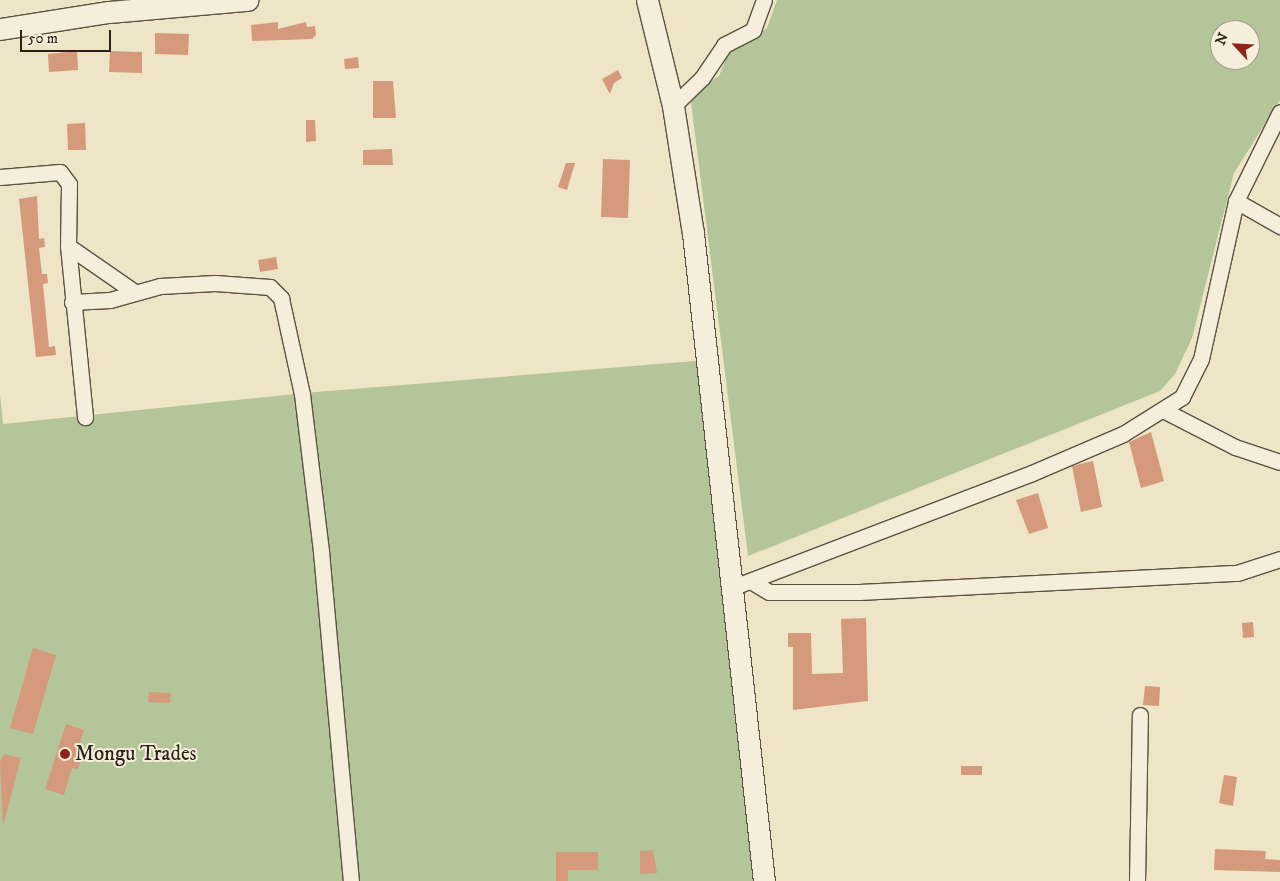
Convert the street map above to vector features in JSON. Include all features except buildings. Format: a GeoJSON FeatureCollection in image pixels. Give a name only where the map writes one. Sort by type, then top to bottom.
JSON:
{"type":"FeatureCollection","features":[{"type":"Feature","properties":{"kind":"main road"},"geometry":{"type":"LineString","coordinates":[[0,29],[109,12],[247,0]]}},
{"type":"Feature","properties":{"kind":"main road"},"geometry":{"type":"LineString","coordinates":[[647,0],[673,106],[705,329],[731,588],[764,881]]}},
{"type":"Feature","properties":{"kind":"street"},"geometry":{"type":"LineString","coordinates":[[673,106],[702,78],[724,45],[753,30],[764,0]]}},
{"type":"Feature","properties":{"kind":"street"},"geometry":{"type":"LineString","coordinates":[[731,588],[754,583],[888,525],[1032,473],[1165,411],[1182,397],[1201,359],[1236,200],[1280,112]]}},
{"type":"Feature","properties":{"kind":"street"},"geometry":{"type":"LineString","coordinates":[[0,177],[60,172],[68,184],[68,246],[72,302],[85,416]]}},
{"type":"Feature","properties":{"kind":"street"},"geometry":{"type":"LineString","coordinates":[[1236,200],[1280,226]]}},
{"type":"Feature","properties":{"kind":"street"},"geometry":{"type":"LineString","coordinates":[[68,246],[133,291]]}},
{"type":"Feature","properties":{"kind":"street"},"geometry":{"type":"LineString","coordinates":[[72,302],[110,300],[133,291],[180,284],[260,285],[276,290],[281,298],[302,394],[320,542],[351,881]]}},
{"type":"Feature","properties":{"kind":"street"},"geometry":{"type":"LineString","coordinates":[[1165,411],[1236,447],[1280,462]]}},
{"type":"Feature","properties":{"kind":"street"},"geometry":{"type":"LineString","coordinates":[[754,583],[770,592],[859,592],[1237,573],[1280,559]]}},
{"type":"Feature","properties":{"kind":"street"},"geometry":{"type":"LineString","coordinates":[[1137,881],[1140,715]]}},
{"type":"Feature","properties":{"kind":"green space"},"geometry":{"type":"Polygon","coordinates":[[[777,0],[1280,0],[1280,100],[1234,173],[1192,338],[1175,374],[1160,391],[748,556],[690,94],[719,76],[729,51],[767,28],[777,0]]]}},
{"type":"Feature","properties":{"kind":"green space"},"geometry":{"type":"Polygon","coordinates":[[[707,360],[763,881],[0,881],[0,394],[3,424],[304,393],[707,360]]]}},
{"type":"Feature","properties":{"kind":"place","name":"Mongu Trades"},"geometry":{"type":"Point","coordinates":[65,754]}}]}
